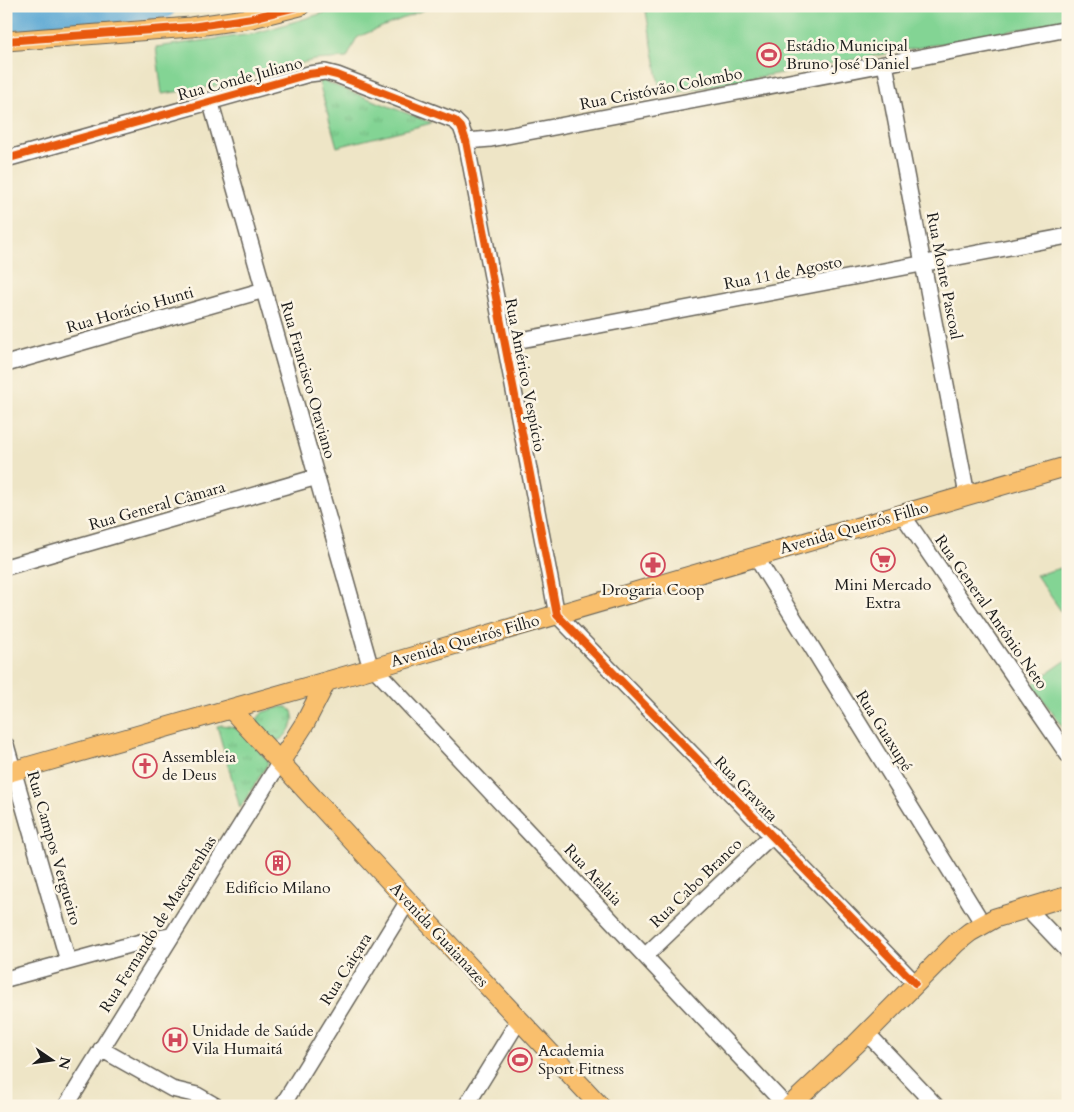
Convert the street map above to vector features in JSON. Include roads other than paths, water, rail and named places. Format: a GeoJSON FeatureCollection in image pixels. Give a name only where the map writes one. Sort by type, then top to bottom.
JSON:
{"type":"FeatureCollection","features":[{"type":"Feature","properties":{"kind":"main road"},"geometry":{"type":"LineString","coordinates":[[6,41],[191,28],[252,18],[300,6]]}},
{"type":"Feature","properties":{"kind":"main road","name":"Avenida Queirós Filho"},"geometry":{"type":"LineString","coordinates":[[10,772],[1068,466]]}},
{"type":"Feature","properties":{"kind":"main road"},"geometry":{"type":"LineString","coordinates":[[280,762],[305,723],[326,682]]}},
{"type":"Feature","properties":{"kind":"main road","name":"Avenida Guaianazes"},"geometry":{"type":"LineString","coordinates":[[231,708],[600,1106]]}},
{"type":"Feature","properties":{"kind":"main road"},"geometry":{"type":"LineString","coordinates":[[790,1106],[867,1033],[956,943],[995,918],[1068,896]]}},
{"type":"Feature","properties":{"kind":"street","name":"Rua Cristóvão Colombo"},"geometry":{"type":"LineString","coordinates":[[466,141],[500,137],[1068,29]]}},
{"type":"Feature","properties":{"kind":"street","name":"Rua Monte Pascoal"},"geometry":{"type":"LineString","coordinates":[[885,64],[967,495]]}},
{"type":"Feature","properties":{"kind":"street","name":"Rua Conde Juliano"},"geometry":{"type":"LineString","coordinates":[[6,159],[210,100],[309,74],[332,73],[455,121],[461,127],[466,141]]}},
{"type":"Feature","properties":{"kind":"street","name":"Rua Francisco Otaviano"},"geometry":{"type":"LineString","coordinates":[[210,100],[373,668]]}},
{"type":"Feature","properties":{"kind":"street","name":"Rua Américo Vespúcio"},"geometry":{"type":"LineString","coordinates":[[466,141],[557,615]]}},
{"type":"Feature","properties":{"kind":"street","name":"Rua 11 de Agosto"},"geometry":{"type":"LineString","coordinates":[[505,344],[1068,236]]}},
{"type":"Feature","properties":{"kind":"street","name":"Rua Horácio Hunti"},"geometry":{"type":"LineString","coordinates":[[6,364],[264,290]]}},
{"type":"Feature","properties":{"kind":"street","name":"Rua General Câmara"},"geometry":{"type":"LineString","coordinates":[[6,567],[317,478]]}},
{"type":"Feature","properties":{"kind":"street","name":"Rua General Antônio Neto"},"geometry":{"type":"LineString","coordinates":[[902,514],[1068,754]]}},
{"type":"Feature","properties":{"kind":"street","name":"Rua Guaxupé"},"geometry":{"type":"LineString","coordinates":[[756,557],[983,924]]}},
{"type":"Feature","properties":{"kind":"street","name":"Rua Gravata"},"geometry":{"type":"LineString","coordinates":[[557,615],[915,983]]}},
{"type":"Feature","properties":{"kind":"street","name":"Rua Atalaia"},"geometry":{"type":"LineString","coordinates":[[373,668],[786,1106]]}},
{"type":"Feature","properties":{"kind":"street","name":"Rua Campos Vergueiro"},"geometry":{"type":"LineString","coordinates":[[6,745],[10,772],[68,961]]}},
{"type":"Feature","properties":{"kind":"street","name":"Rua Fernando de Mascarenhas"},"geometry":{"type":"LineString","coordinates":[[66,1106],[280,762]]}},
{"type":"Feature","properties":{"kind":"street","name":"Rua Cabo Branco"},"geometry":{"type":"LineString","coordinates":[[645,956],[772,835]]}},
{"type":"Feature","properties":{"kind":"street","name":"Rua Caiçara"},"geometry":{"type":"LineString","coordinates":[[282,1106],[408,901]]}},
{"type":"Feature","properties":{"kind":"street"},"geometry":{"type":"LineString","coordinates":[[1028,909],[1068,951]]}},
{"type":"Feature","properties":{"kind":"street"},"geometry":{"type":"LineString","coordinates":[[6,979],[148,940],[171,936]]}},
{"type":"Feature","properties":{"kind":"street"},"geometry":{"type":"LineString","coordinates":[[466,1106],[519,1020]]}},
{"type":"Feature","properties":{"kind":"street"},"geometry":{"type":"LineString","coordinates":[[867,1033],[936,1106]]}},
{"type":"Feature","properties":{"kind":"street"},"geometry":{"type":"LineString","coordinates":[[101,1049],[172,1089],[197,1095],[216,1106]]}},
{"type":"Feature","properties":{"kind":"waterway"},"geometry":{"type":"LineString","coordinates":[[6,19],[163,6]]}},
{"type":"Feature","properties":{"kind":"place","name":"Estádio Municipal Bruno José Daniel"},"geometry":{"type":"Point","coordinates":[769,55]}},
{"type":"Feature","properties":{"kind":"place","name":"Mini Mercado Extra"},"geometry":{"type":"Point","coordinates":[883,560]}},
{"type":"Feature","properties":{"kind":"place","name":"Drogaria Coop"},"geometry":{"type":"Point","coordinates":[653,565]}},
{"type":"Feature","properties":{"kind":"place","name":"Assembleia de Deus"},"geometry":{"type":"Point","coordinates":[145,766]}},
{"type":"Feature","properties":{"kind":"place","name":"Edifício Milano"},"geometry":{"type":"Point","coordinates":[278,863]}},
{"type":"Feature","properties":{"kind":"place","name":"Unidade de Saúde Vila Humaitá"},"geometry":{"type":"Point","coordinates":[175,1040]}},
{"type":"Feature","properties":{"kind":"place","name":"Academia Sport Fitness"},"geometry":{"type":"Point","coordinates":[520,1060]}}]}
